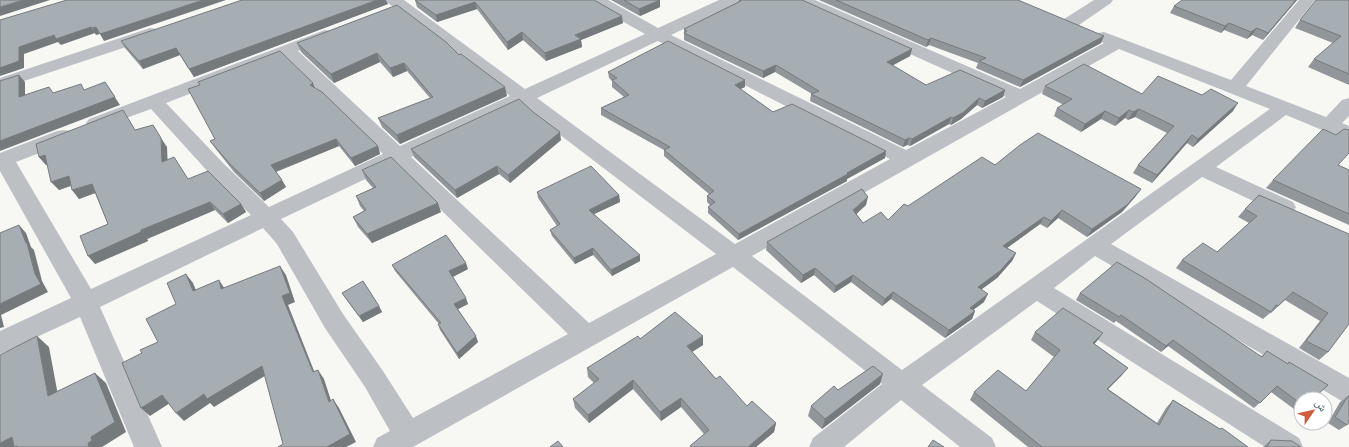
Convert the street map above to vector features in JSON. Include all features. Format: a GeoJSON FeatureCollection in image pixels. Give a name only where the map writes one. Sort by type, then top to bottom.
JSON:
{"type":"FeatureCollection","features":[{"type":"Feature","properties":{"kind":"street"},"geometry":{"type":"LineString","coordinates":[[596,0],[659,35],[907,159]]}},
{"type":"Feature","properties":{"kind":"street"},"geometry":{"type":"LineString","coordinates":[[0,343],[398,155],[732,0]]}},
{"type":"Feature","properties":{"kind":"street"},"geometry":{"type":"LineString","coordinates":[[802,0],[1020,96]]}},
{"type":"Feature","properties":{"kind":"street"},"geometry":{"type":"LineString","coordinates":[[1105,0],[1063,20],[1117,43],[1349,134]]}},
{"type":"Feature","properties":{"kind":"street"},"geometry":{"type":"LineString","coordinates":[[1234,89],[1299,2]]}},
{"type":"Feature","properties":{"kind":"street"},"geometry":{"type":"LineString","coordinates":[[399,5],[734,255],[982,447]]}},
{"type":"Feature","properties":{"kind":"street"},"geometry":{"type":"LineString","coordinates":[[0,84],[164,28]]}},
{"type":"Feature","properties":{"kind":"street"},"geometry":{"type":"LineString","coordinates":[[148,447],[86,303],[2,160],[153,100],[338,31]]}},
{"type":"Feature","properties":{"kind":"street"},"geometry":{"type":"LineString","coordinates":[[388,447],[1117,43]]}},
{"type":"Feature","properties":{"kind":"street"},"geometry":{"type":"LineString","coordinates":[[287,50],[586,336]]}},
{"type":"Feature","properties":{"kind":"street"},"geometry":{"type":"LineString","coordinates":[[153,100],[217,169],[285,238],[334,321],[374,379],[408,436]]}},
{"type":"Feature","properties":{"kind":"street"},"geometry":{"type":"LineString","coordinates":[[1329,126],[1349,104]]}},
{"type":"Feature","properties":{"kind":"street"},"geometry":{"type":"LineString","coordinates":[[823,447],[902,384],[1036,289],[1094,245],[1284,108]]}},
{"type":"Feature","properties":{"kind":"street"},"geometry":{"type":"LineString","coordinates":[[1201,168],[1300,214]]}},
{"type":"Feature","properties":{"kind":"street"},"geometry":{"type":"LineString","coordinates":[[1094,245],[1349,392]]}},
{"type":"Feature","properties":{"kind":"street"},"geometry":{"type":"LineString","coordinates":[[1036,289],[1289,447]]}},
{"type":"Feature","properties":{"kind":"building"},"geometry":{"type":"Polygon","coordinates":[[[0,0],[24,0],[0,7],[0,0]]]}},
{"type":"Feature","properties":{"kind":"building"},"geometry":{"type":"Polygon","coordinates":[[[67,0],[203,0],[100,34],[96,27],[91,27],[56,39],[54,35],[19,47],[19,61],[0,68],[0,20],[67,0]]]}},
{"type":"Feature","properties":{"kind":"building"},"geometry":{"type":"Polygon","coordinates":[[[242,0],[377,0],[189,69],[176,48],[139,61],[121,41],[242,0]]]}},
{"type":"Feature","properties":{"kind":"building"},"geometry":{"type":"Polygon","coordinates":[[[415,0],[594,0],[622,16],[575,35],[581,39],[545,53],[522,32],[507,42],[475,2],[436,15],[415,0]]]}},
{"type":"Feature","properties":{"kind":"building"},"geometry":{"type":"Polygon","coordinates":[[[624,0],[660,0],[639,9],[624,0]]]}},
{"type":"Feature","properties":{"kind":"building"},"geometry":{"type":"Polygon","coordinates":[[[739,0],[802,0],[912,49],[887,62],[926,85],[960,70],[1005,90],[985,101],[979,98],[964,112],[953,118],[951,117],[912,139],[909,138],[905,140],[811,94],[819,91],[776,65],[763,71],[684,33],[687,31],[684,29],[741,1],[739,0]]]}},
{"type":"Feature","properties":{"kind":"building"},"geometry":{"type":"Polygon","coordinates":[[[836,0],[1018,0],[1104,36],[1023,80],[979,61],[986,58],[931,38],[928,40],[836,0]]]}},
{"type":"Feature","properties":{"kind":"building"},"geometry":{"type":"Polygon","coordinates":[[[1182,0],[1296,0],[1268,33],[1257,28],[1251,32],[1229,23],[1225,26],[1174,6],[1182,0]]]}},
{"type":"Feature","properties":{"kind":"building"},"geometry":{"type":"Polygon","coordinates":[[[1316,0],[1349,0],[1349,74],[1314,59],[1341,36],[1300,20],[1316,0]]]}},
{"type":"Feature","properties":{"kind":"building"},"geometry":{"type":"Polygon","coordinates":[[[397,5],[446,42],[459,55],[461,54],[505,87],[397,135],[378,118],[433,97],[404,63],[390,68],[377,53],[331,74],[297,43],[397,5]]]}},
{"type":"Feature","properties":{"kind":"building"},"geometry":{"type":"Polygon","coordinates":[[[668,41],[745,80],[735,85],[773,112],[792,104],[886,151],[847,173],[848,174],[739,234],[708,207],[715,202],[707,196],[714,191],[664,150],[670,147],[601,108],[629,95],[612,80],[617,78],[608,72],[668,41]]]}},
{"type":"Feature","properties":{"kind":"building"},"geometry":{"type":"Polygon","coordinates":[[[280,51],[313,83],[310,85],[322,92],[378,146],[351,158],[336,139],[271,165],[282,180],[260,193],[230,164],[210,141],[215,139],[188,89],[200,85],[198,82],[280,51]]]}},
{"type":"Feature","properties":{"kind":"building"},"geometry":{"type":"Polygon","coordinates":[[[1084,64],[1142,94],[1158,76],[1202,95],[1211,89],[1238,103],[1198,139],[1192,135],[1157,175],[1138,165],[1174,126],[1139,109],[1133,112],[1129,110],[1119,118],[1105,111],[1085,124],[1057,108],[1072,99],[1045,86],[1084,64]]]}},
{"type":"Feature","properties":{"kind":"building"},"geometry":{"type":"Polygon","coordinates":[[[19,75],[19,97],[49,87],[53,93],[81,84],[84,90],[105,82],[115,97],[0,141],[0,81],[19,75]]]}},
{"type":"Feature","properties":{"kind":"building"},"geometry":{"type":"Polygon","coordinates":[[[519,99],[533,112],[560,132],[508,175],[497,166],[455,190],[411,149],[519,99]]]}},
{"type":"Feature","properties":{"kind":"building"},"geometry":{"type":"Polygon","coordinates":[[[123,110],[135,130],[153,125],[161,138],[162,162],[174,157],[188,179],[208,171],[241,204],[223,214],[210,202],[141,230],[141,232],[88,256],[80,236],[108,224],[92,184],[72,190],[69,176],[51,182],[45,155],[39,157],[36,144],[123,110]]]}},
{"type":"Feature","properties":{"kind":"building"},"geometry":{"type":"Polygon","coordinates":[[[1323,129],[1336,135],[1344,129],[1349,130],[1349,153],[1338,165],[1349,170],[1349,214],[1273,180],[1323,129]]]}},
{"type":"Feature","properties":{"kind":"building"},"geometry":{"type":"Polygon","coordinates":[[[1038,133],[1141,189],[1127,205],[1092,229],[1062,210],[1051,221],[1044,217],[1003,246],[1016,253],[1000,271],[978,287],[988,294],[970,308],[975,311],[949,330],[893,292],[885,299],[853,275],[836,286],[815,268],[803,275],[767,242],[862,189],[868,197],[853,210],[863,223],[881,212],[888,220],[904,204],[908,206],[982,157],[995,165],[1038,133]]]}},
{"type":"Feature","properties":{"kind":"building"},"geometry":{"type":"Polygon","coordinates":[[[391,157],[438,203],[367,234],[353,217],[366,210],[356,196],[376,187],[362,170],[391,157]]]}},
{"type":"Feature","properties":{"kind":"building"},"geometry":{"type":"Polygon","coordinates":[[[591,166],[619,195],[589,210],[640,255],[611,270],[593,248],[574,258],[550,230],[560,224],[537,192],[591,166]]]}},
{"type":"Feature","properties":{"kind":"building"},"geometry":{"type":"Polygon","coordinates":[[[1259,195],[1349,234],[1349,324],[1328,352],[1306,341],[1328,313],[1293,292],[1278,306],[1276,305],[1271,312],[1182,260],[1203,243],[1217,252],[1257,216],[1245,209],[1259,195]]]}},
{"type":"Feature","properties":{"kind":"building"},"geometry":{"type":"Polygon","coordinates":[[[19,225],[27,243],[35,274],[41,284],[0,304],[0,233],[19,225]]]}},
{"type":"Feature","properties":{"kind":"building"},"geometry":{"type":"Polygon","coordinates":[[[446,235],[466,263],[449,271],[466,298],[454,304],[476,336],[457,353],[438,324],[441,323],[392,265],[446,235]]]}},
{"type":"Feature","properties":{"kind":"building"},"geometry":{"type":"Polygon","coordinates":[[[1117,262],[1146,279],[1262,357],[1267,351],[1328,385],[1322,391],[1293,391],[1293,398],[1277,386],[1260,403],[1173,340],[1166,346],[1121,315],[1119,317],[1080,293],[1117,262]]]}},
{"type":"Feature","properties":{"kind":"building"},"geometry":{"type":"Polygon","coordinates":[[[280,266],[290,293],[282,296],[313,372],[318,370],[329,402],[333,399],[350,434],[327,447],[278,447],[283,444],[262,366],[207,399],[204,394],[176,413],[162,395],[141,408],[122,363],[142,353],[140,350],[158,342],[146,319],[176,304],[167,283],[186,274],[193,291],[219,280],[221,289],[280,266]]]}},
{"type":"Feature","properties":{"kind":"building"},"geometry":{"type":"Polygon","coordinates":[[[363,281],[379,306],[359,316],[342,293],[363,281]]]}},
{"type":"Feature","properties":{"kind":"building"},"geometry":{"type":"Polygon","coordinates":[[[1063,308],[1103,333],[1093,343],[1128,368],[1107,389],[1159,425],[1173,400],[1220,429],[1222,428],[1248,447],[1042,447],[974,392],[998,370],[1026,391],[1060,350],[1035,332],[1063,308]]]}},
{"type":"Feature","properties":{"kind":"building"},"geometry":{"type":"Polygon","coordinates":[[[675,312],[703,336],[687,346],[716,379],[720,376],[747,406],[752,401],[776,423],[748,447],[691,447],[690,446],[709,430],[681,398],[660,412],[633,380],[588,415],[573,399],[599,379],[587,368],[638,336],[640,339],[675,312]]]}},
{"type":"Feature","properties":{"kind":"building"},"geometry":{"type":"Polygon","coordinates":[[[37,336],[48,396],[95,373],[115,422],[91,437],[92,441],[88,443],[89,447],[14,447],[12,437],[0,443],[0,355],[37,336]]]}},
{"type":"Feature","properties":{"kind":"building"},"geometry":{"type":"Polygon","coordinates":[[[873,366],[883,374],[825,419],[811,406],[834,386],[838,390],[873,366]]]}},
{"type":"Feature","properties":{"kind":"building"},"geometry":{"type":"Polygon","coordinates":[[[1348,396],[1349,422],[1347,425],[1335,417],[1348,396]]]}},
{"type":"Feature","properties":{"kind":"building"},"geometry":{"type":"Polygon","coordinates":[[[933,440],[944,447],[928,447],[933,440]]]}},
{"type":"Feature","properties":{"kind":"building"},"geometry":{"type":"Polygon","coordinates":[[[1271,440],[1292,441],[1301,447],[1267,447],[1271,440]]]}},
{"type":"Feature","properties":{"kind":"building"},"geometry":{"type":"Polygon","coordinates":[[[558,441],[563,447],[550,447],[558,441]]]}}]}
